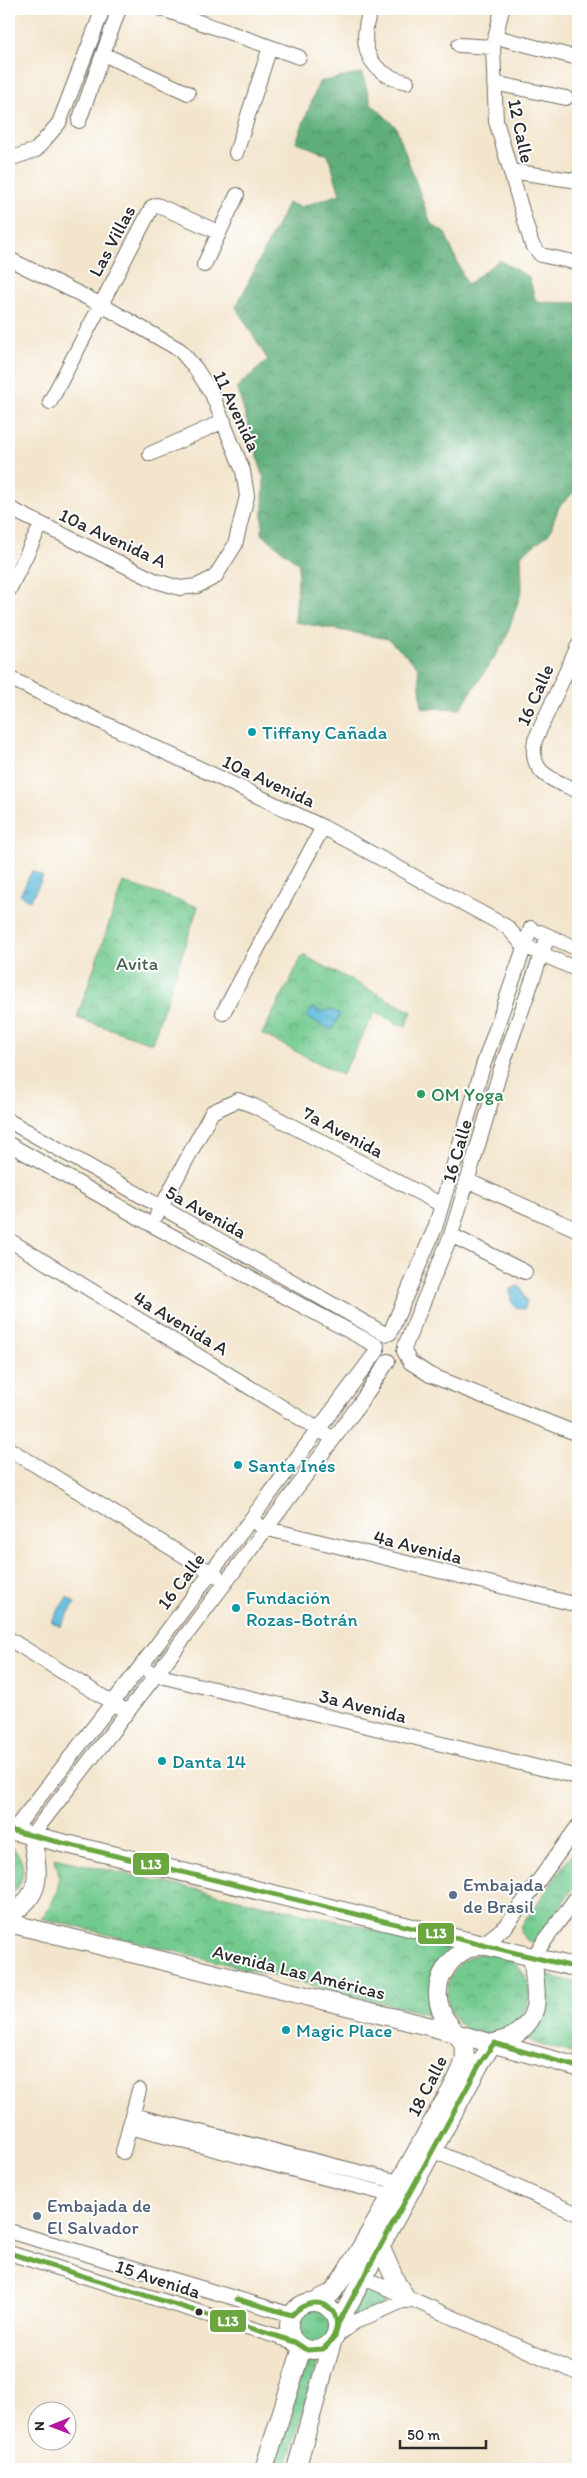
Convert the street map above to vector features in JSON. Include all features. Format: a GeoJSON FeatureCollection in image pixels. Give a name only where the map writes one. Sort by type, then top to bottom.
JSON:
{"type":"FeatureCollection","features":[{"type":"Feature","properties":{"kind":"main road"},"geometry":{"type":"LineString","coordinates":[[11,1830],[578,1968]]}},
{"type":"Feature","properties":{"kind":"main road"},"geometry":{"type":"LineString","coordinates":[[9,1914],[28,1900],[35,1888],[38,1874],[32,1835]]}},
{"type":"Feature","properties":{"kind":"main road","name":"Avenida Las Américas"},"geometry":{"type":"LineString","coordinates":[[9,1923],[458,2033],[578,2067]]}},
{"type":"Feature","properties":{"kind":"main road","name":"18 Calle"},"geometry":{"type":"LineString","coordinates":[[296,2469],[335,2334],[380,2246],[464,2064],[464,2045],[458,2033],[447,2021],[441,2010],[439,2000],[440,1980],[449,1962],[456,1955],[474,1946],[483,1944]]}},
{"type":"Feature","properties":{"kind":"main road"},"geometry":{"type":"LineString","coordinates":[[494,2043],[513,2037],[534,2014],[538,1993],[533,1972],[533,1957]]}},
{"type":"Feature","properties":{"kind":"main road","name":"18 Calle"},"geometry":{"type":"LineString","coordinates":[[313,2302],[332,2293],[395,2189],[427,2147],[494,2043]]}},
{"type":"Feature","properties":{"kind":"main road"},"geometry":{"type":"LineString","coordinates":[[380,2246],[397,2284],[407,2299]]}},
{"type":"Feature","properties":{"kind":"main road"},"geometry":{"type":"LineString","coordinates":[[264,2469],[298,2345],[289,2326],[292,2316],[300,2306],[313,2302],[330,2308],[335,2334],[318,2350],[298,2345]]}},
{"type":"Feature","properties":{"kind":"street"},"geometry":{"type":"LineString","coordinates":[[9,159],[36,150],[59,123],[103,9]]}},
{"type":"Feature","properties":{"kind":"street"},"geometry":{"type":"LineString","coordinates":[[78,121],[119,9]]}},
{"type":"Feature","properties":{"kind":"street"},"geometry":{"type":"LineString","coordinates":[[162,9],[299,57]]}},
{"type":"Feature","properties":{"kind":"street"},"geometry":{"type":"LineString","coordinates":[[371,9],[366,32],[366,50],[373,65],[389,78],[407,82]]}},
{"type":"Feature","properties":{"kind":"street","name":"12 Calle"},"geometry":{"type":"LineString","coordinates":[[502,9],[495,42],[494,83],[496,121],[532,245],[541,255],[578,263]]}},
{"type":"Feature","properties":{"kind":"street"},"geometry":{"type":"LineString","coordinates":[[458,44],[495,42],[578,58]]}},
{"type":"Feature","properties":{"kind":"street"},"geometry":{"type":"LineString","coordinates":[[236,153],[270,47]]}},
{"type":"Feature","properties":{"kind":"street"},"geometry":{"type":"LineString","coordinates":[[103,54],[188,92]]}},
{"type":"Feature","properties":{"kind":"street"},"geometry":{"type":"LineString","coordinates":[[494,83],[566,98]]}},
{"type":"Feature","properties":{"kind":"street"},"geometry":{"type":"LineString","coordinates":[[511,171],[578,181]]}},
{"type":"Feature","properties":{"kind":"street"},"geometry":{"type":"LineString","coordinates":[[204,265],[237,195]]}},
{"type":"Feature","properties":{"kind":"street","name":"Las Villas"},"geometry":{"type":"LineString","coordinates":[[100,304],[152,207],[157,205],[218,232]]}},
{"type":"Feature","properties":{"kind":"street","name":"11 Avenida"},"geometry":{"type":"LineString","coordinates":[[9,259],[100,304],[180,350],[196,369],[212,394],[244,470],[247,496],[235,545],[225,563]]}},
{"type":"Feature","properties":{"kind":"street"},"geometry":{"type":"LineString","coordinates":[[50,402],[100,304]]}},
{"type":"Feature","properties":{"kind":"street"},"geometry":{"type":"LineString","coordinates":[[150,454],[224,421]]}},
{"type":"Feature","properties":{"kind":"street","name":"10a Avenida A"},"geometry":{"type":"LineString","coordinates":[[9,508],[156,581],[180,588],[197,586],[215,577],[225,563]]}},
{"type":"Feature","properties":{"kind":"street"},"geometry":{"type":"LineString","coordinates":[[9,590],[41,525]]}},
{"type":"Feature","properties":{"kind":"street","name":"16 Calle"},"geometry":{"type":"LineString","coordinates":[[578,646],[536,740],[534,761],[540,770],[551,779],[578,791]]}},
{"type":"Feature","properties":{"kind":"street","name":"10a Avenida"},"geometry":{"type":"LineString","coordinates":[[9,678],[323,827],[508,927],[524,946],[578,970]]}},
{"type":"Feature","properties":{"kind":"street"},"geometry":{"type":"LineString","coordinates":[[223,1013],[323,827]]}},
{"type":"Feature","properties":{"kind":"street"},"geometry":{"type":"LineString","coordinates":[[487,916],[511,944],[515,955],[515,973]]}},
{"type":"Feature","properties":{"kind":"street","name":"10a Avenida"},"geometry":{"type":"LineString","coordinates":[[508,927],[531,928],[578,949]]}},
{"type":"Feature","properties":{"kind":"street","name":"16 Calle"},"geometry":{"type":"LineString","coordinates":[[388,1334],[442,1205],[483,1066],[531,928]]}},
{"type":"Feature","properties":{"kind":"street","name":"16 Calle"},"geometry":{"type":"LineString","coordinates":[[32,1835],[156,1675],[264,1528],[399,1354],[451,1235],[500,1072],[548,936]]}},
{"type":"Feature","properties":{"kind":"street","name":"7a Avenida"},"geometry":{"type":"LineString","coordinates":[[160,1208],[212,1112],[238,1100],[254,1106],[442,1205]]}},
{"type":"Feature","properties":{"kind":"street","name":"5a Avenida"},"geometry":{"type":"LineString","coordinates":[[9,1120],[160,1208],[388,1334]]}},
{"type":"Feature","properties":{"kind":"street","name":"5a Avenida"},"geometry":{"type":"LineString","coordinates":[[9,1144],[377,1349]]}},
{"type":"Feature","properties":{"kind":"street"},"geometry":{"type":"LineString","coordinates":[[468,1181],[578,1230]]}},
{"type":"Feature","properties":{"kind":"street"},"geometry":{"type":"LineString","coordinates":[[152,1225],[160,1208]]}},
{"type":"Feature","properties":{"kind":"street"},"geometry":{"type":"LineString","coordinates":[[451,1235],[525,1272]]}},
{"type":"Feature","properties":{"kind":"street","name":"4a Avenida A"},"geometry":{"type":"LineString","coordinates":[[9,1240],[333,1438]]}},
{"type":"Feature","properties":{"kind":"street"},"geometry":{"type":"LineString","coordinates":[[388,1334],[400,1337],[399,1354],[383,1359],[377,1349],[378,1341],[388,1334]]}},
{"type":"Feature","properties":{"kind":"street","name":"16 Calle"},"geometry":{"type":"LineString","coordinates":[[11,1830],[141,1666],[319,1430],[377,1349]]}},
{"type":"Feature","properties":{"kind":"street"},"geometry":{"type":"LineString","coordinates":[[399,1354],[430,1375],[578,1434]]}},
{"type":"Feature","properties":{"kind":"street"},"geometry":{"type":"LineString","coordinates":[[9,1449],[225,1582]]}},
{"type":"Feature","properties":{"kind":"street","name":"4a Avenida"},"geometry":{"type":"LineString","coordinates":[[251,1519],[264,1528],[578,1605]]}},
{"type":"Feature","properties":{"kind":"street"},"geometry":{"type":"LineString","coordinates":[[10,1640],[128,1712]]}},
{"type":"Feature","properties":{"kind":"street","name":"3a Avenida"},"geometry":{"type":"LineString","coordinates":[[141,1666],[156,1675],[578,1777]]}},
{"type":"Feature","properties":{"kind":"street","name":"18 Calle"},"geometry":{"type":"LineString","coordinates":[[483,1944],[506,1926],[578,1826]]}},
{"type":"Feature","properties":{"kind":"street"},"geometry":{"type":"LineString","coordinates":[[533,1957],[578,1895]]}},
{"type":"Feature","properties":{"kind":"street"},"geometry":{"type":"LineString","coordinates":[[123,2152],[139,2090]]}},
{"type":"Feature","properties":{"kind":"street"},"geometry":{"type":"LineString","coordinates":[[131,2121],[395,2189]]}},
{"type":"Feature","properties":{"kind":"street"},"geometry":{"type":"LineString","coordinates":[[427,2147],[578,2214]]}},
{"type":"Feature","properties":{"kind":"street","name":"15 Avenida"},"geometry":{"type":"LineString","coordinates":[[9,2231],[292,2316]]}},
{"type":"Feature","properties":{"kind":"street","name":"15 Avenida"},"geometry":{"type":"LineString","coordinates":[[9,2253],[298,2345]]}},
{"type":"Feature","properties":{"kind":"street"},"geometry":{"type":"LineString","coordinates":[[347,2270],[407,2299],[578,2373]]}},
{"type":"Feature","properties":{"kind":"street"},"geometry":{"type":"LineString","coordinates":[[335,2334],[355,2322],[407,2299]]}},
{"type":"Feature","properties":{"kind":"green space"},"geometry":{"type":"Polygon","coordinates":[[[362,73],[371,103],[396,127],[431,224],[445,233],[467,285],[499,260],[529,277],[536,302],[578,303],[578,488],[559,507],[549,534],[521,555],[522,590],[505,641],[460,709],[422,708],[418,667],[388,639],[295,622],[299,564],[262,534],[264,479],[237,387],[268,360],[236,307],[288,203],[301,207],[340,194],[328,155],[296,142],[319,82],[362,73]]]}},
{"type":"Feature","properties":{"kind":"green space","name":"Avita"},"geometry":{"type":"Polygon","coordinates":[[[123,882],[198,907],[152,1043],[77,1018],[123,882]]]}},
{"type":"Feature","properties":{"kind":"green space"},"geometry":{"type":"Polygon","coordinates":[[[303,955],[412,1012],[405,1027],[375,1012],[342,1075],[262,1034],[303,955]]]}},
{"type":"Feature","properties":{"kind":"green space"},"geometry":{"type":"Polygon","coordinates":[[[9,1845],[20,1857],[23,1870],[19,1884],[9,1896],[9,1845]]]}},
{"type":"Feature","properties":{"kind":"green space"},"geometry":{"type":"Polygon","coordinates":[[[578,1846],[578,1881],[536,1940],[530,1942],[521,1933],[522,1925],[578,1846]]]}},
{"type":"Feature","properties":{"kind":"green space"},"geometry":{"type":"Polygon","coordinates":[[[54,1858],[455,1947],[443,1958],[436,2016],[41,1918],[51,1905],[57,1890],[58,1874],[54,1858]]]}},
{"type":"Feature","properties":{"kind":"green space"},"geometry":{"type":"Polygon","coordinates":[[[480,1953],[496,1953],[511,1960],[522,1971],[529,1986],[526,2010],[517,2023],[496,2035],[480,2035],[465,2028],[454,2017],[447,2002],[447,1986],[454,1971],[465,1960],[480,1953]]]}},
{"type":"Feature","properties":{"kind":"green space"},"geometry":{"type":"Polygon","coordinates":[[[541,1974],[578,1983],[578,2055],[522,2039],[537,2016],[543,2001],[544,1984],[541,1974]]]}},
{"type":"Feature","properties":{"kind":"green space"},"geometry":{"type":"Polygon","coordinates":[[[367,2285],[396,2298],[347,2322],[367,2285]]]}},
{"type":"Feature","properties":{"kind":"green space"},"geometry":{"type":"Polygon","coordinates":[[[313,2309],[320,2310],[326,2314],[330,2320],[330,2334],[326,2340],[320,2344],[313,2345],[306,2344],[300,2340],[296,2334],[295,2327],[296,2320],[300,2314],[306,2310],[313,2309]]]}},
{"type":"Feature","properties":{"kind":"green space"},"geometry":{"type":"Polygon","coordinates":[[[307,2360],[318,2361],[286,2469],[271,2469],[307,2360]]]}},
{"type":"Feature","properties":{"kind":"water"},"geometry":{"type":"Polygon","coordinates":[[[32,871],[43,877],[30,901],[20,895],[32,871]]]}},
{"type":"Feature","properties":{"kind":"water"},"geometry":{"type":"Polygon","coordinates":[[[312,1007],[322,1012],[330,1009],[340,1014],[332,1030],[307,1018],[312,1007]]]}},
{"type":"Feature","properties":{"kind":"water"},"geometry":{"type":"Polygon","coordinates":[[[517,1286],[521,1288],[527,1303],[524,1309],[516,1307],[511,1301],[510,1290],[517,1286]]]}},
{"type":"Feature","properties":{"kind":"water"},"geometry":{"type":"Polygon","coordinates":[[[67,1597],[75,1603],[60,1627],[51,1621],[67,1597]]]}},
{"type":"Feature","properties":{"kind":"transit line","name":"L13"},"geometry":{"type":"LineString","coordinates":[[9,1830],[578,1968]]}},
{"type":"Feature","properties":{"kind":"transit line","name":"L13"},"geometry":{"type":"LineString","coordinates":[[9,2253],[295,2342],[307,2350],[323,2349],[335,2337],[338,2324],[481,2062],[494,2043],[578,2067]]}},
{"type":"Feature","properties":{"kind":"transit line","name":"L13"},"geometry":{"type":"LineString","coordinates":[[237,2299],[292,2315],[313,2303],[322,2304],[330,2308],[335,2316],[336,2325],[334,2336],[326,2347]]}},
{"type":"Feature","properties":{"kind":"place","name":"Tiffany Cañada"},"geometry":{"type":"Point","coordinates":[252,732]}},
{"type":"Feature","properties":{"kind":"place","name":"OM Yoga"},"geometry":{"type":"Point","coordinates":[421,1094]}},
{"type":"Feature","properties":{"kind":"place","name":"Santa Inés"},"geometry":{"type":"Point","coordinates":[238,1465]}},
{"type":"Feature","properties":{"kind":"place","name":"Fundación Rozas-Botrán"},"geometry":{"type":"Point","coordinates":[236,1608]}},
{"type":"Feature","properties":{"kind":"place","name":"Danta 14"},"geometry":{"type":"Point","coordinates":[162,1761]}},
{"type":"Feature","properties":{"kind":"place","name":"Embajada de Brasil"},"geometry":{"type":"Point","coordinates":[453,1895]}},
{"type":"Feature","properties":{"kind":"place","name":"Magic Place"},"geometry":{"type":"Point","coordinates":[286,2030]}},
{"type":"Feature","properties":{"kind":"place","name":"Embajada de El Salvador"},"geometry":{"type":"Point","coordinates":[37,2216]}}]}
